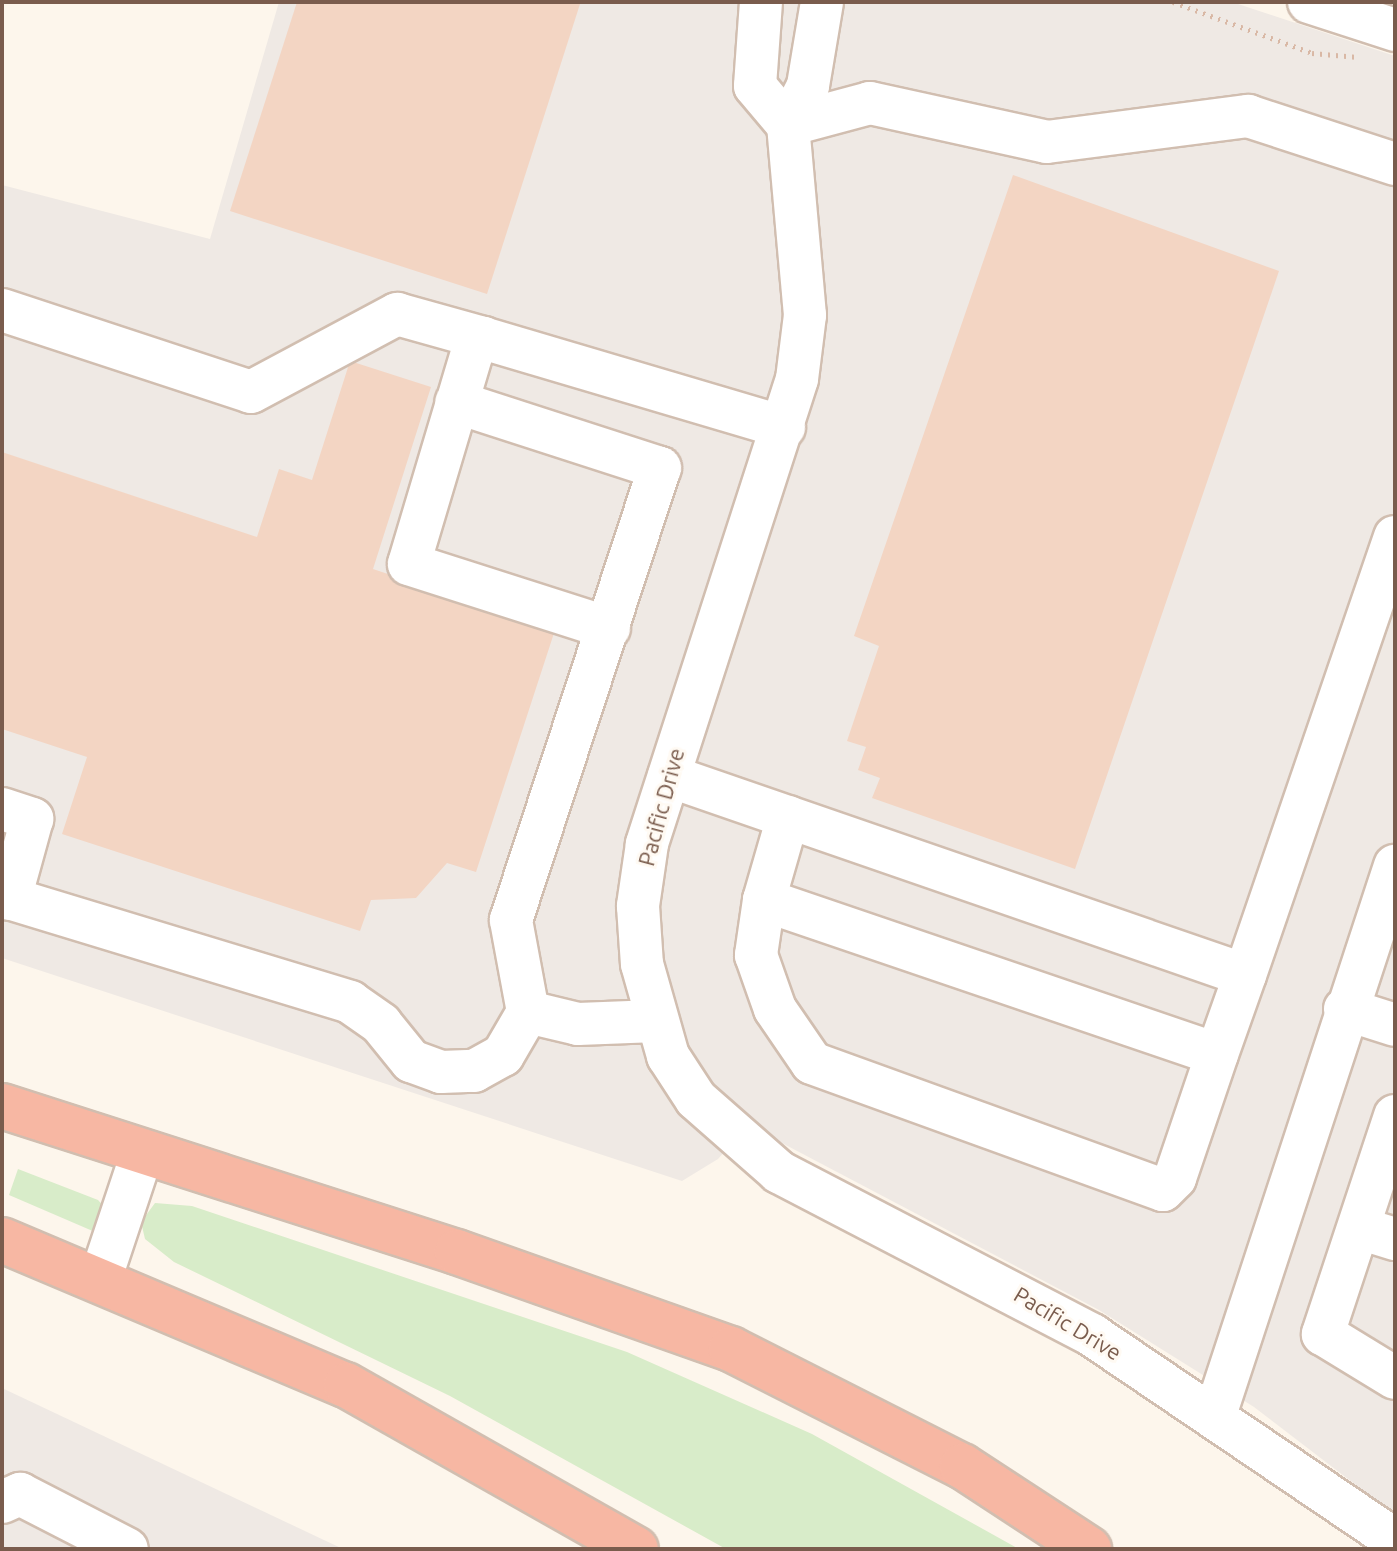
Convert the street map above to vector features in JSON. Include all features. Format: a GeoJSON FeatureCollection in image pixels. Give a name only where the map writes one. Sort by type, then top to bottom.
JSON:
{"type":"FeatureCollection","features":[{"type":"Feature","properties":{"kind":"highway"},"geometry":{"type":"LineString","coordinates":[[2,1106],[731,1349],[962,1466],[1089,1549]]}},
{"type":"Feature","properties":{"kind":"highway"},"geometry":{"type":"LineString","coordinates":[[2,1240],[346,1385],[636,1549]]}},
{"type":"Feature","properties":{"kind":"street"},"geometry":{"type":"LineString","coordinates":[[761,2],[755,86],[788,125]]}},
{"type":"Feature","properties":{"kind":"street"},"geometry":{"type":"LineString","coordinates":[[788,125],[808,86],[822,2]]}},
{"type":"Feature","properties":{"kind":"street"},"geometry":{"type":"LineString","coordinates":[[1309,2],[1382,44]]}},
{"type":"Feature","properties":{"kind":"street"},"geometry":{"type":"LineString","coordinates":[[788,125],[870,103],[1047,142],[1248,116],[1395,164]]}},
{"type":"Feature","properties":{"kind":"street","name":"Pacific Drive"},"geometry":{"type":"LineString","coordinates":[[788,125],[805,315],[784,427],[647,844],[638,906],[642,964],[656,1021],[696,1099],[779,1172],[967,1264],[1215,1415],[1395,1540]]}},
{"type":"Feature","properties":{"kind":"street"},"geometry":{"type":"LineString","coordinates":[[2,310],[251,392],[397,314],[784,427]]}},
{"type":"Feature","properties":{"kind":"street"},"geometry":{"type":"LineString","coordinates":[[483,338],[456,402],[409,564],[609,628]]}},
{"type":"Feature","properties":{"kind":"street"},"geometry":{"type":"LineString","coordinates":[[2,809],[32,819],[6,898],[350,1002],[381,1024],[411,1061],[441,1072],[474,1071],[503,1055],[528,1012],[511,920],[660,468],[456,402]]}},
{"type":"Feature","properties":{"kind":"street"},"geometry":{"type":"LineString","coordinates":[[788,817],[764,900],[756,955],[775,1009],[812,1063],[1163,1190],[1175,1178],[1395,537]]}},
{"type":"Feature","properties":{"kind":"street"},"geometry":{"type":"LineString","coordinates":[[669,776],[1245,975]]}},
{"type":"Feature","properties":{"kind":"street"},"geometry":{"type":"LineString","coordinates":[[1215,1415],[1345,1009],[1395,866]]}},
{"type":"Feature","properties":{"kind":"street"},"geometry":{"type":"LineString","coordinates":[[764,900],[1217,1054]]}},
{"type":"Feature","properties":{"kind":"street"},"geometry":{"type":"LineString","coordinates":[[1345,1009],[1395,1025]]}},
{"type":"Feature","properties":{"kind":"street"},"geometry":{"type":"LineString","coordinates":[[528,1012],[578,1024],[656,1021]]}},
{"type":"Feature","properties":{"kind":"street"},"geometry":{"type":"LineString","coordinates":[[1395,1116],[1377,1233],[1323,1334],[1395,1378]]}},
{"type":"Feature","properties":{"kind":"street"},"geometry":{"type":"LineString","coordinates":[[100,1280],[143,1151]]}},
{"type":"Feature","properties":{"kind":"street"},"geometry":{"type":"LineString","coordinates":[[2,1502],[20,1494],[127,1549]]}},
{"type":"Feature","properties":{"kind":"path"},"geometry":{"type":"LineString","coordinates":[[1173,2],[1312,53],[1382,44]]}},
{"type":"Feature","properties":{"kind":"shaded area"},"geometry":{"type":"Polygon","coordinates":[[[279,2],[1232,2],[1395,56],[1395,1515],[1254,1407],[1099,1310],[748,1125],[718,1159],[682,1181],[2,958],[2,185],[210,239],[279,2]]]}},
{"type":"Feature","properties":{"kind":"shaded area"},"geometry":{"type":"Polygon","coordinates":[[[2,1388],[343,1549],[2,1549],[2,1388]]]}},
{"type":"Feature","properties":{"kind":"green space"},"geometry":{"type":"Polygon","coordinates":[[[18,1169],[98,1200],[108,1211],[95,1232],[9,1195],[18,1169]]]}},
{"type":"Feature","properties":{"kind":"green space"},"geometry":{"type":"Polygon","coordinates":[[[155,1203],[192,1206],[627,1352],[812,1434],[1019,1549],[726,1549],[450,1396],[174,1262],[145,1239],[141,1222],[155,1203]]]}},
{"type":"Feature","properties":{"kind":"building"},"geometry":{"type":"Polygon","coordinates":[[[297,2],[580,4],[487,294],[230,211],[297,2]]]}},
{"type":"Feature","properties":{"kind":"building"},"geometry":{"type":"Polygon","coordinates":[[[1013,175],[1279,271],[1075,869],[872,798],[880,778],[858,770],[866,747],[847,741],[879,646],[854,636],[1013,175]]]}},
{"type":"Feature","properties":{"kind":"building"},"geometry":{"type":"Polygon","coordinates":[[[350,361],[431,387],[373,569],[555,630],[476,872],[447,863],[416,898],[371,900],[360,931],[62,834],[87,757],[2,729],[2,452],[257,537],[279,469],[312,480],[350,361]]]}}]}
